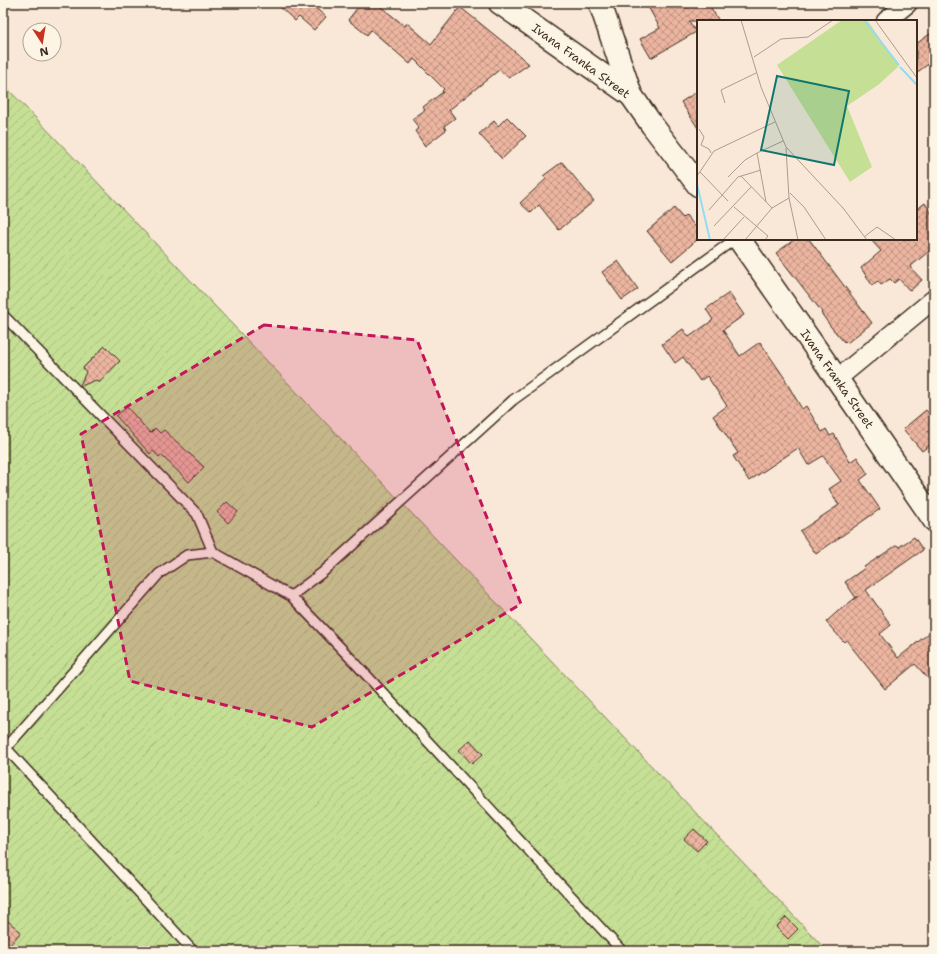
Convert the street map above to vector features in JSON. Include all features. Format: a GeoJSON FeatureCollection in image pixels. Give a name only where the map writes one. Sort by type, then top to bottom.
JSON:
{"type":"FeatureCollection","features":[{"type":"Feature","properties":{"kind":"street","name":"Ivana Franka Street"},"geometry":{"type":"LineString","coordinates":[[500,3],[631,95],[652,125],[694,172]]}},
{"type":"Feature","properties":{"kind":"street"},"geometry":{"type":"LineString","coordinates":[[600,3],[631,95]]}},
{"type":"Feature","properties":{"kind":"street"},"geometry":{"type":"LineString","coordinates":[[887,20],[908,3]]}},
{"type":"Feature","properties":{"kind":"street","name":"Ivana Franka Street"},"geometry":{"type":"LineString","coordinates":[[740,240],[838,379],[934,520]]}},
{"type":"Feature","properties":{"kind":"street"},"geometry":{"type":"LineString","coordinates":[[838,379],[934,299]]}},
{"type":"Feature","properties":{"kind":"lane"},"geometry":{"type":"LineString","coordinates":[[291,596],[323,572],[513,400],[734,240]]}},
{"type":"Feature","properties":{"kind":"lane"},"geometry":{"type":"LineString","coordinates":[[3,316],[197,514],[213,552],[291,596],[358,666],[622,951]]}},
{"type":"Feature","properties":{"kind":"lane"},"geometry":{"type":"LineString","coordinates":[[193,951],[4,749],[159,574],[187,556],[213,552]]}},
{"type":"Feature","properties":{"kind":"highlighted area"},"geometry":{"type":"Polygon","coordinates":[[[264,325],[417,340],[521,604],[312,727],[130,681],[81,434],[264,325]]]}},
{"type":"Feature","properties":{"kind":"green space"},"geometry":{"type":"Polygon","coordinates":[[[3,84],[82,166],[827,951],[3,951],[3,84]]]}},
{"type":"Feature","properties":{"kind":"building"},"geometry":{"type":"Polygon","coordinates":[[[276,3],[312,3],[311,4],[326,17],[314,30],[299,17],[295,21],[276,3]]]}},
{"type":"Feature","properties":{"kind":"building"},"geometry":{"type":"Polygon","coordinates":[[[361,3],[376,3],[405,26],[407,23],[431,44],[460,7],[529,64],[509,78],[499,70],[449,110],[455,118],[444,126],[446,130],[425,146],[415,131],[419,128],[412,119],[425,110],[423,107],[443,92],[442,91],[444,89],[414,59],[410,64],[371,30],[367,35],[348,20],[361,3]]]}},
{"type":"Feature","properties":{"kind":"building"},"geometry":{"type":"Polygon","coordinates":[[[646,3],[708,3],[718,20],[689,21],[696,32],[651,58],[640,39],[660,28],[646,3]]]}},
{"type":"Feature","properties":{"kind":"building"},"geometry":{"type":"Polygon","coordinates":[[[934,31],[934,60],[917,72],[917,43],[934,31]]]}},
{"type":"Feature","properties":{"kind":"building"},"geometry":{"type":"Polygon","coordinates":[[[697,92],[697,126],[681,102],[697,92]]]}},
{"type":"Feature","properties":{"kind":"building"},"geometry":{"type":"Polygon","coordinates":[[[507,117],[526,136],[502,159],[479,134],[494,121],[498,126],[507,117]]]}},
{"type":"Feature","properties":{"kind":"building"},"geometry":{"type":"Polygon","coordinates":[[[562,162],[594,201],[559,230],[539,205],[531,213],[520,203],[546,179],[543,176],[562,162]]]}},
{"type":"Feature","properties":{"kind":"building"},"geometry":{"type":"Polygon","coordinates":[[[925,203],[934,217],[934,247],[910,267],[922,280],[910,291],[899,279],[894,283],[890,279],[881,285],[878,281],[872,285],[861,268],[881,251],[871,240],[917,240],[917,209],[925,203]]]}},
{"type":"Feature","properties":{"kind":"building"},"geometry":{"type":"Polygon","coordinates":[[[674,208],[683,218],[686,215],[697,229],[697,240],[672,261],[647,231],[674,208]]]}},
{"type":"Feature","properties":{"kind":"building"},"geometry":{"type":"Polygon","coordinates":[[[794,240],[810,240],[872,323],[847,343],[845,341],[844,342],[831,327],[821,313],[822,312],[776,253],[794,240]]]}},
{"type":"Feature","properties":{"kind":"building"},"geometry":{"type":"Polygon","coordinates":[[[618,261],[638,289],[622,300],[602,272],[618,261]]]}},
{"type":"Feature","properties":{"kind":"building"},"geometry":{"type":"Polygon","coordinates":[[[729,293],[744,315],[723,330],[740,356],[760,342],[786,380],[802,409],[806,406],[822,432],[826,429],[830,436],[834,434],[850,462],[857,457],[868,474],[860,480],[880,509],[816,554],[800,531],[839,505],[829,489],[841,481],[823,456],[808,465],[798,448],[749,481],[733,456],[738,453],[713,416],[727,406],[707,376],[700,381],[683,357],[675,363],[662,344],[683,329],[689,337],[713,320],[706,309],[729,293]]]}},
{"type":"Feature","properties":{"kind":"building"},"geometry":{"type":"Polygon","coordinates":[[[105,346],[120,361],[99,383],[96,380],[81,386],[80,385],[86,372],[83,368],[105,346]]]}},
{"type":"Feature","properties":{"kind":"building"},"geometry":{"type":"Polygon","coordinates":[[[127,407],[150,433],[155,428],[160,433],[164,430],[204,467],[189,482],[161,455],[159,457],[153,451],[150,454],[116,416],[127,407]]]}},
{"type":"Feature","properties":{"kind":"building"},"geometry":{"type":"Polygon","coordinates":[[[926,410],[934,420],[934,442],[922,451],[903,429],[926,410]]]}},
{"type":"Feature","properties":{"kind":"building"},"geometry":{"type":"Polygon","coordinates":[[[227,502],[238,512],[228,523],[217,512],[227,502]]]}},
{"type":"Feature","properties":{"kind":"building"},"geometry":{"type":"Polygon","coordinates":[[[914,537],[923,550],[866,590],[891,625],[880,634],[898,658],[934,629],[934,685],[915,664],[885,689],[846,640],[844,642],[826,622],[856,598],[845,582],[865,568],[864,567],[897,545],[899,547],[914,537]]]}},
{"type":"Feature","properties":{"kind":"building"},"geometry":{"type":"Polygon","coordinates":[[[470,740],[483,754],[472,764],[459,750],[470,740]]]}},
{"type":"Feature","properties":{"kind":"building"},"geometry":{"type":"Polygon","coordinates":[[[694,829],[707,841],[697,851],[684,839],[694,829]]]}},
{"type":"Feature","properties":{"kind":"building"},"geometry":{"type":"Polygon","coordinates":[[[3,917],[21,932],[5,951],[3,951],[3,917]]]}},
{"type":"Feature","properties":{"kind":"building"},"geometry":{"type":"Polygon","coordinates":[[[786,917],[798,929],[788,939],[776,927],[786,917]]]}}]}
